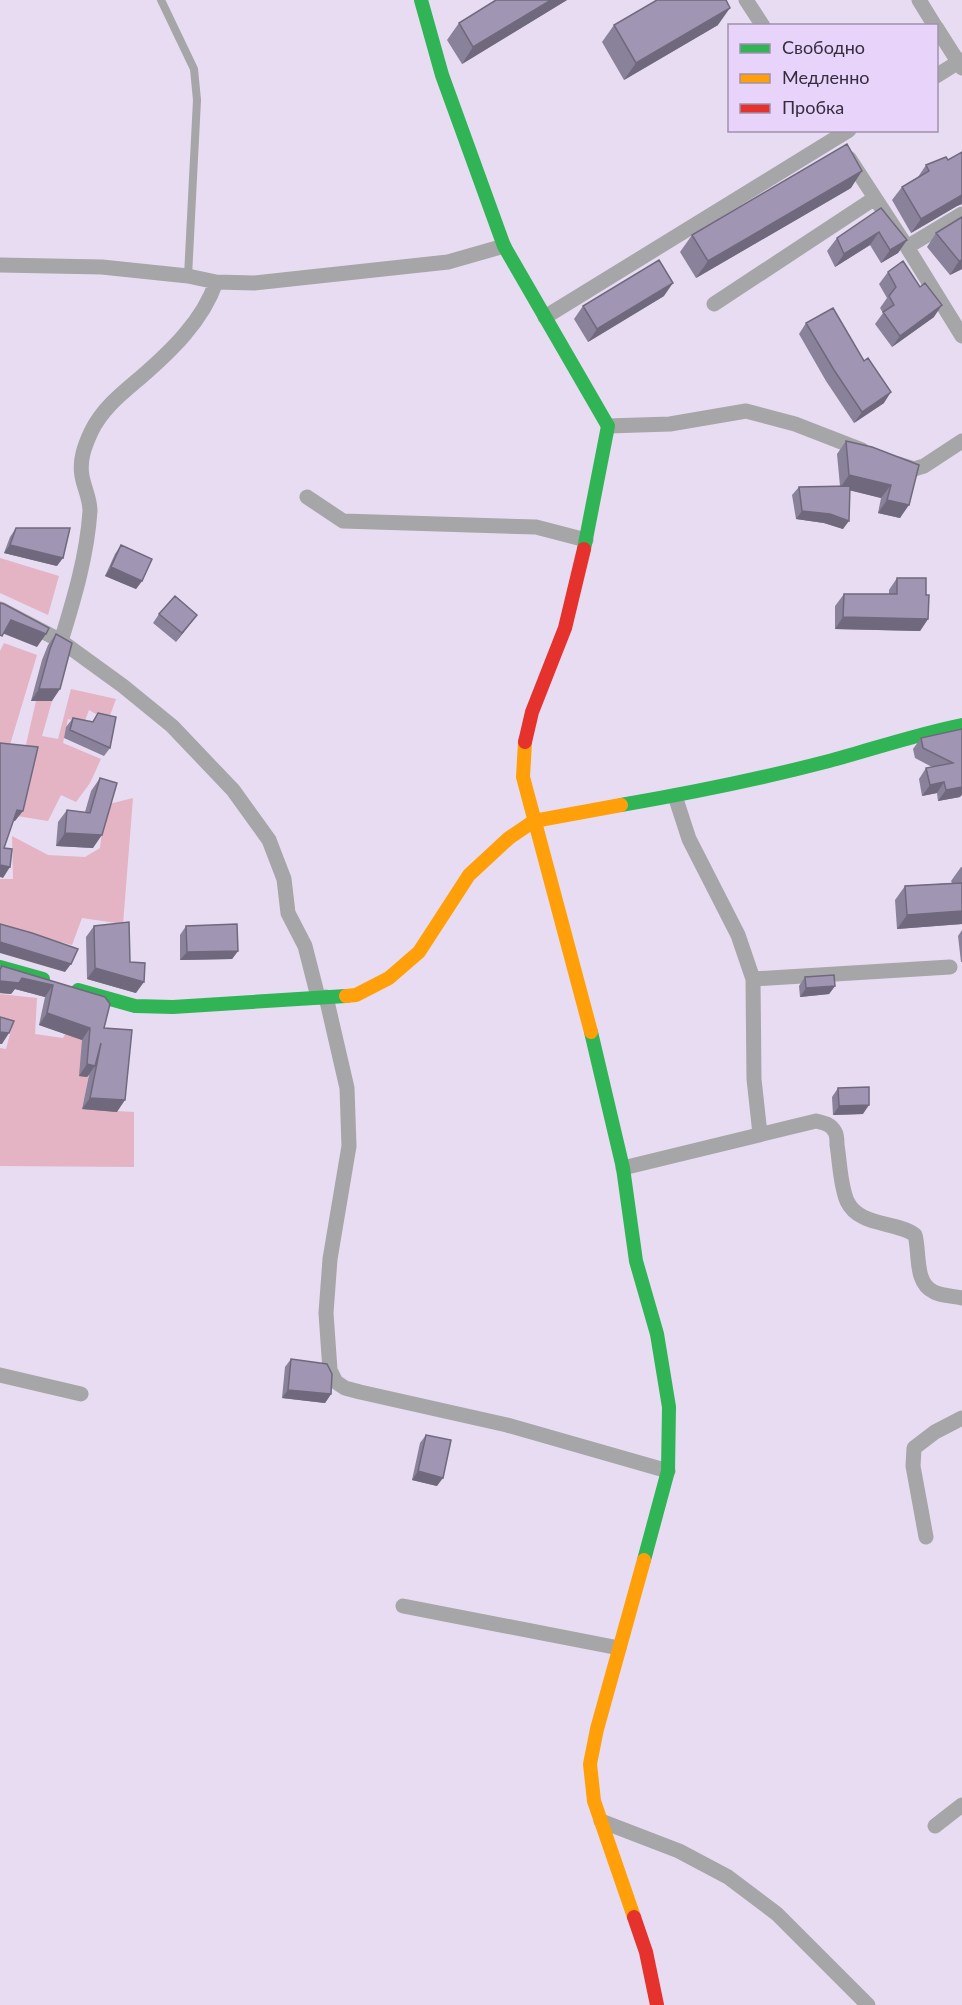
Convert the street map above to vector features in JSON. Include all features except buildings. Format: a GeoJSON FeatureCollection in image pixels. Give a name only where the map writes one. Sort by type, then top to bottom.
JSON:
{"type":"FeatureCollection","features":[{"type":"Feature","properties":{"kind":"street"},"geometry":{"type":"LineString","coordinates":[[421,0],[442,75],[504,246],[608,426],[586,540],[565,628],[532,712],[525,743],[523,777],[584,1006],[623,1168],[636,1261],[657,1334],[669,1407],[668,1471],[597,1729],[590,1764],[594,1801],[646,1952],[657,2005]]}},
{"type":"Feature","properties":{"kind":"street"},"geometry":{"type":"LineString","coordinates":[[746,0],[762,24]]}},
{"type":"Feature","properties":{"kind":"street"},"geometry":{"type":"LineString","coordinates":[[919,0],[935,24]]}},
{"type":"Feature","properties":{"kind":"street"},"geometry":{"type":"LineString","coordinates":[[938,29],[961,64],[938,75]]}},
{"type":"Feature","properties":{"kind":"street"},"geometry":{"type":"LineString","coordinates":[[545,317],[838,133],[875,198],[962,336]]}},
{"type":"Feature","properties":{"kind":"street"},"geometry":{"type":"LineString","coordinates":[[714,304],[875,198]]}},
{"type":"Feature","properties":{"kind":"street"},"geometry":{"type":"LineString","coordinates":[[908,247],[962,214]]}},
{"type":"Feature","properties":{"kind":"street"},"geometry":{"type":"LineString","coordinates":[[0,265],[102,267],[188,276],[216,282],[254,282],[448,262],[504,246]]}},
{"type":"Feature","properties":{"kind":"street"},"geometry":{"type":"LineString","coordinates":[[61,641],[79,582],[90,510],[88,492],[81,475],[82,454],[92,430],[108,406],[167,354],[194,323],[212,295],[216,282]]}},
{"type":"Feature","properties":{"kind":"street"},"geometry":{"type":"LineString","coordinates":[[608,426],[670,424],[746,411],[795,424],[914,469],[924,466],[962,441]]}},
{"type":"Feature","properties":{"kind":"street"},"geometry":{"type":"LineString","coordinates":[[307,497],[343,521],[536,527],[586,540]]}},
{"type":"Feature","properties":{"kind":"street"},"geometry":{"type":"LineString","coordinates":[[0,609],[61,641],[123,686],[172,726],[233,790],[269,840],[284,879],[288,913],[305,946],[322,997],[347,1088],[349,1146],[330,1259],[326,1314],[330,1370],[336,1382],[345,1388],[507,1425],[668,1471]]}},
{"type":"Feature","properties":{"kind":"street"},"geometry":{"type":"LineString","coordinates":[[0,967],[135,1006],[173,1007],[356,994],[390,978],[419,952],[469,875],[509,838],[534,821],[675,796],[828,761],[876,746],[962,725]]}},
{"type":"Feature","properties":{"kind":"street"},"geometry":{"type":"LineString","coordinates":[[675,796],[689,839],[738,935],[753,979],[754,1079],[760,1134]]}},
{"type":"Feature","properties":{"kind":"street"},"geometry":{"type":"LineString","coordinates":[[753,979],[950,967]]}},
{"type":"Feature","properties":{"kind":"street"},"geometry":{"type":"LineString","coordinates":[[623,1168],[816,1121],[828,1124],[836,1133],[847,1203],[872,1222],[909,1230],[915,1235],[921,1277],[926,1287],[935,1293],[962,1298]]}},
{"type":"Feature","properties":{"kind":"street"},"geometry":{"type":"LineString","coordinates":[[0,1375],[81,1394]]}},
{"type":"Feature","properties":{"kind":"street"},"geometry":{"type":"LineString","coordinates":[[926,1537],[913,1466],[914,1448],[935,1431],[962,1418]]}},
{"type":"Feature","properties":{"kind":"street"},"geometry":{"type":"LineString","coordinates":[[403,1606],[619,1648]]}},
{"type":"Feature","properties":{"kind":"street"},"geometry":{"type":"LineString","coordinates":[[935,1826],[962,1805]]}},
{"type":"Feature","properties":{"kind":"street"},"geometry":{"type":"LineString","coordinates":[[601,1821],[679,1851],[728,1877],[777,1914],[868,2005]]}},
{"type":"Feature","properties":{"kind":"lane"},"geometry":{"type":"LineString","coordinates":[[160,0],[194,69],[197,100],[188,276]]}},
{"type":"Feature","properties":{"kind":"shaded area"},"geometry":{"type":"Polygon","coordinates":[[[0,558],[59,576],[48,615],[0,593],[0,558]]]}},
{"type":"Feature","properties":{"kind":"shaded area"},"geometry":{"type":"Polygon","coordinates":[[[4,643],[37,655],[0,778],[0,651],[4,643]]]}},
{"type":"Feature","properties":{"kind":"shaded area"},"geometry":{"type":"Polygon","coordinates":[[[71,689],[116,699],[108,721],[89,710],[84,723],[68,719],[63,743],[101,759],[90,783],[76,802],[61,795],[48,821],[17,816],[25,749],[36,701],[52,701],[42,736],[58,739],[71,689]]]}},
{"type":"Feature","properties":{"kind":"shaded area"},"geometry":{"type":"Polygon","coordinates":[[[133,798],[123,924],[82,918],[72,945],[0,926],[0,879],[13,879],[12,836],[48,855],[85,857],[100,848],[105,805],[133,798]]]}},
{"type":"Feature","properties":{"kind":"shaded area"},"geometry":{"type":"Polygon","coordinates":[[[0,994],[37,998],[35,1034],[63,1038],[70,1024],[93,1054],[82,1109],[134,1112],[134,1167],[0,1166],[0,1048],[6,1049],[13,1023],[0,1020],[0,994]]]}},
{"type":"Feature","properties":{"kind":"traffic: fast"},"geometry":{"type":"LineString","coordinates":[[421,0],[442,75],[504,246],[608,426],[584,549]]}},
{"type":"Feature","properties":{"kind":"traffic: fast"},"geometry":{"type":"LineString","coordinates":[[621,805],[777,774],[962,725]]}},
{"type":"Feature","properties":{"kind":"traffic: fast"},"geometry":{"type":"LineString","coordinates":[[0,967],[43,979]]}},
{"type":"Feature","properties":{"kind":"traffic: fast"},"geometry":{"type":"LineString","coordinates":[[78,990],[135,1006],[173,1007],[346,996]]}},
{"type":"Feature","properties":{"kind":"traffic: fast"},"geometry":{"type":"LineString","coordinates":[[591,1032],[623,1168],[636,1261],[657,1334],[669,1407],[668,1471],[644,1560]]}},
{"type":"Feature","properties":{"kind":"traffic: slow"},"geometry":{"type":"LineString","coordinates":[[525,742],[523,777],[591,1032]]}},
{"type":"Feature","properties":{"kind":"traffic: slow"},"geometry":{"type":"LineString","coordinates":[[346,996],[356,995],[389,978],[419,952],[469,875],[509,838],[534,821],[621,805]]}},
{"type":"Feature","properties":{"kind":"traffic: slow"},"geometry":{"type":"LineString","coordinates":[[634,1917],[594,1801],[590,1764],[597,1729],[644,1560]]}},
{"type":"Feature","properties":{"kind":"traffic: jam"},"geometry":{"type":"LineString","coordinates":[[525,742],[532,712],[565,628],[584,549]]}},
{"type":"Feature","properties":{"kind":"traffic: jam"},"geometry":{"type":"LineString","coordinates":[[634,1917],[646,1952],[657,2005]]}}]}
